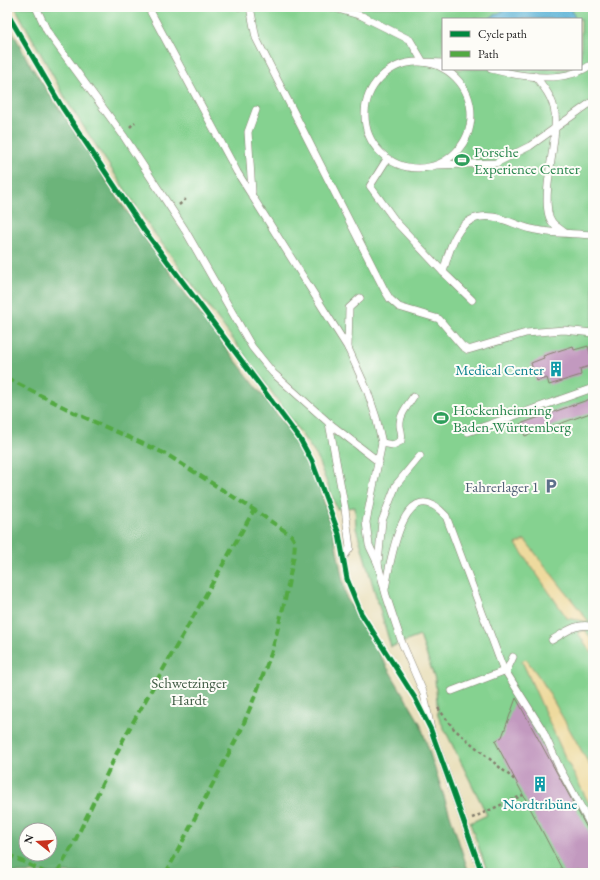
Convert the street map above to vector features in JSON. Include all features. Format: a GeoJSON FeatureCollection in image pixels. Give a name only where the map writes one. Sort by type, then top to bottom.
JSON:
{"type":"FeatureCollection","features":[{"type":"Feature","properties":{"kind":"lane"},"geometry":{"type":"LineString","coordinates":[[36,7],[47,31],[122,133],[185,230],[252,347],[273,373],[329,424],[378,462]]}},
{"type":"Feature","properties":{"kind":"lane"},"geometry":{"type":"LineString","coordinates":[[148,7],[237,172],[348,348],[367,390],[376,417],[382,443],[369,500],[366,522],[369,546],[378,564],[402,643],[424,694],[431,730],[482,873]]}},
{"type":"Feature","properties":{"kind":"lane"},"geometry":{"type":"LineString","coordinates":[[240,7],[264,7]]}},
{"type":"Feature","properties":{"kind":"lane"},"geometry":{"type":"LineString","coordinates":[[331,7],[362,16],[410,40],[423,62],[442,68]]}},
{"type":"Feature","properties":{"kind":"lane"},"geometry":{"type":"LineString","coordinates":[[250,8],[256,38],[385,291],[395,304],[439,319],[462,346],[468,350],[526,333],[564,330],[593,333]]}},
{"type":"Feature","properties":{"kind":"lane"},"geometry":{"type":"LineString","coordinates":[[442,63],[423,62],[406,64],[390,70],[376,82],[368,97],[364,114],[367,131],[374,147],[387,159],[403,167],[421,168],[438,165],[496,163],[530,146],[556,129],[593,101]]}},
{"type":"Feature","properties":{"kind":"lane"},"geometry":{"type":"LineString","coordinates":[[496,70],[513,74],[535,76],[569,75],[584,70],[593,62]]}},
{"type":"Feature","properties":{"kind":"lane"},"geometry":{"type":"LineString","coordinates":[[438,165],[453,155],[464,142],[470,125],[470,107],[465,90],[454,76],[445,70]]}},
{"type":"Feature","properties":{"kind":"lane"},"geometry":{"type":"LineString","coordinates":[[535,76],[552,99],[555,113],[556,129],[547,200],[551,222],[564,232]]}},
{"type":"Feature","properties":{"kind":"lane"},"geometry":{"type":"LineString","coordinates":[[252,195],[248,132],[256,110]]}},
{"type":"Feature","properties":{"kind":"lane"},"geometry":{"type":"LineString","coordinates":[[387,159],[370,186],[397,223],[443,272],[472,300]]}},
{"type":"Feature","properties":{"kind":"lane"},"geometry":{"type":"LineString","coordinates":[[443,272],[455,237],[461,226],[470,220],[479,217],[492,217],[532,229],[593,235]]}},
{"type":"Feature","properties":{"kind":"lane"},"geometry":{"type":"LineString","coordinates":[[348,348],[349,308],[360,298]]}},
{"type":"Feature","properties":{"kind":"lane"},"geometry":{"type":"LineString","coordinates":[[468,432],[593,388]]}},
{"type":"Feature","properties":{"kind":"lane"},"geometry":{"type":"LineString","coordinates":[[382,443],[393,445],[401,441],[403,434],[400,426],[403,414],[413,397]]}},
{"type":"Feature","properties":{"kind":"lane"},"geometry":{"type":"LineString","coordinates":[[329,424],[345,508],[350,548],[343,558]]}},
{"type":"Feature","properties":{"kind":"lane"},"geometry":{"type":"LineString","coordinates":[[378,564],[384,514],[396,485],[420,456]]}},
{"type":"Feature","properties":{"kind":"lane"},"geometry":{"type":"LineString","coordinates":[[385,591],[392,551],[400,525],[410,509],[421,504],[432,504],[439,508],[446,516],[505,671],[542,729],[560,769],[593,829]]}},
{"type":"Feature","properties":{"kind":"lane"},"geometry":{"type":"LineString","coordinates":[[552,640],[578,626],[589,625],[593,627]]}},
{"type":"Feature","properties":{"kind":"lane"},"geometry":{"type":"LineString","coordinates":[[452,691],[505,671],[513,657]]}},
{"type":"Feature","properties":{"kind":"path"},"geometry":{"type":"LineString","coordinates":[[424,694],[443,714],[454,729],[516,781]]}},
{"type":"Feature","properties":{"kind":"path"},"geometry":{"type":"LineString","coordinates":[[464,821],[523,795]]}},
{"type":"Feature","properties":{"kind":"green space","name":"Hockenheimring Baden-Württemberg"},"geometry":{"type":"Polygon","coordinates":[[[15,7],[593,7],[593,873],[488,873],[470,823],[487,815],[438,716],[435,679],[420,636],[391,647],[356,528],[355,507],[337,509],[316,455],[264,381],[149,226],[68,103],[15,7]]]}},
{"type":"Feature","properties":{"kind":"green space","name":"Schwetzinger Hardt"},"geometry":{"type":"Polygon","coordinates":[[[7,21],[29,63],[141,233],[198,311],[302,447],[320,489],[334,535],[346,597],[420,723],[469,873],[7,873],[7,21]]]}},
{"type":"Feature","properties":{"kind":"sand"},"geometry":{"type":"Polygon","coordinates":[[[525,540],[589,622],[567,618],[516,544],[525,540]]]}},
{"type":"Feature","properties":{"kind":"sand"},"geometry":{"type":"Polygon","coordinates":[[[585,630],[593,641],[593,655],[578,633],[585,630]]]}},
{"type":"Feature","properties":{"kind":"sand"},"geometry":{"type":"Polygon","coordinates":[[[526,659],[542,681],[593,771],[593,811],[565,757],[522,661],[526,659]]]}},
{"type":"Feature","properties":{"kind":"water"},"geometry":{"type":"Polygon","coordinates":[[[510,7],[571,7],[575,18],[491,18],[510,7]]]}},
{"type":"Feature","properties":{"kind":"building","name":"Medical Center"},"geometry":{"type":"Polygon","coordinates":[[[573,346],[574,350],[588,346],[593,365],[580,369],[581,375],[549,385],[547,378],[536,381],[531,363],[544,358],[543,356],[573,346]]]}},
{"type":"Feature","properties":{"kind":"building"},"geometry":{"type":"Polygon","coordinates":[[[593,398],[593,412],[525,436],[520,424],[593,398]]]}},
{"type":"Feature","properties":{"kind":"building","name":"Nordtribüne"},"geometry":{"type":"Polygon","coordinates":[[[516,698],[593,839],[593,873],[564,873],[495,741],[502,737],[516,698]]]}},
{"type":"Feature","properties":{"kind":"marked path"},"geometry":{"type":"LineString","coordinates":[[7,378],[79,415],[166,454],[291,535],[295,542],[294,555],[285,600],[272,651],[257,691],[241,730],[166,873]]}},
{"type":"Feature","properties":{"kind":"marked path"},"geometry":{"type":"LineString","coordinates":[[57,873],[74,843],[124,738],[254,510]]}},
{"type":"Feature","properties":{"kind":"marked path"},"geometry":{"type":"LineString","coordinates":[[7,854],[46,873]]}},
{"type":"Feature","properties":{"kind":"cycle path"},"geometry":{"type":"LineString","coordinates":[[7,13],[62,107],[144,230],[300,439],[312,461],[339,534],[347,579],[361,613],[415,698],[431,730],[482,873]]}},
{"type":"Feature","properties":{"kind":"place","name":"Porsche Experience Center"},"geometry":{"type":"Point","coordinates":[462,160]}},
{"type":"Feature","properties":{"kind":"place","name":"Medical Center"},"geometry":{"type":"Point","coordinates":[556,369]}},
{"type":"Feature","properties":{"kind":"place","name":"Hockenheimring Baden-Württemberg"},"geometry":{"type":"Point","coordinates":[441,418]}},
{"type":"Feature","properties":{"kind":"place","name":"Fahrerlager 1"},"geometry":{"type":"Point","coordinates":[551,486]}},
{"type":"Feature","properties":{"kind":"place","name":"Nordtribüne"},"geometry":{"type":"Point","coordinates":[540,784]}}]}
